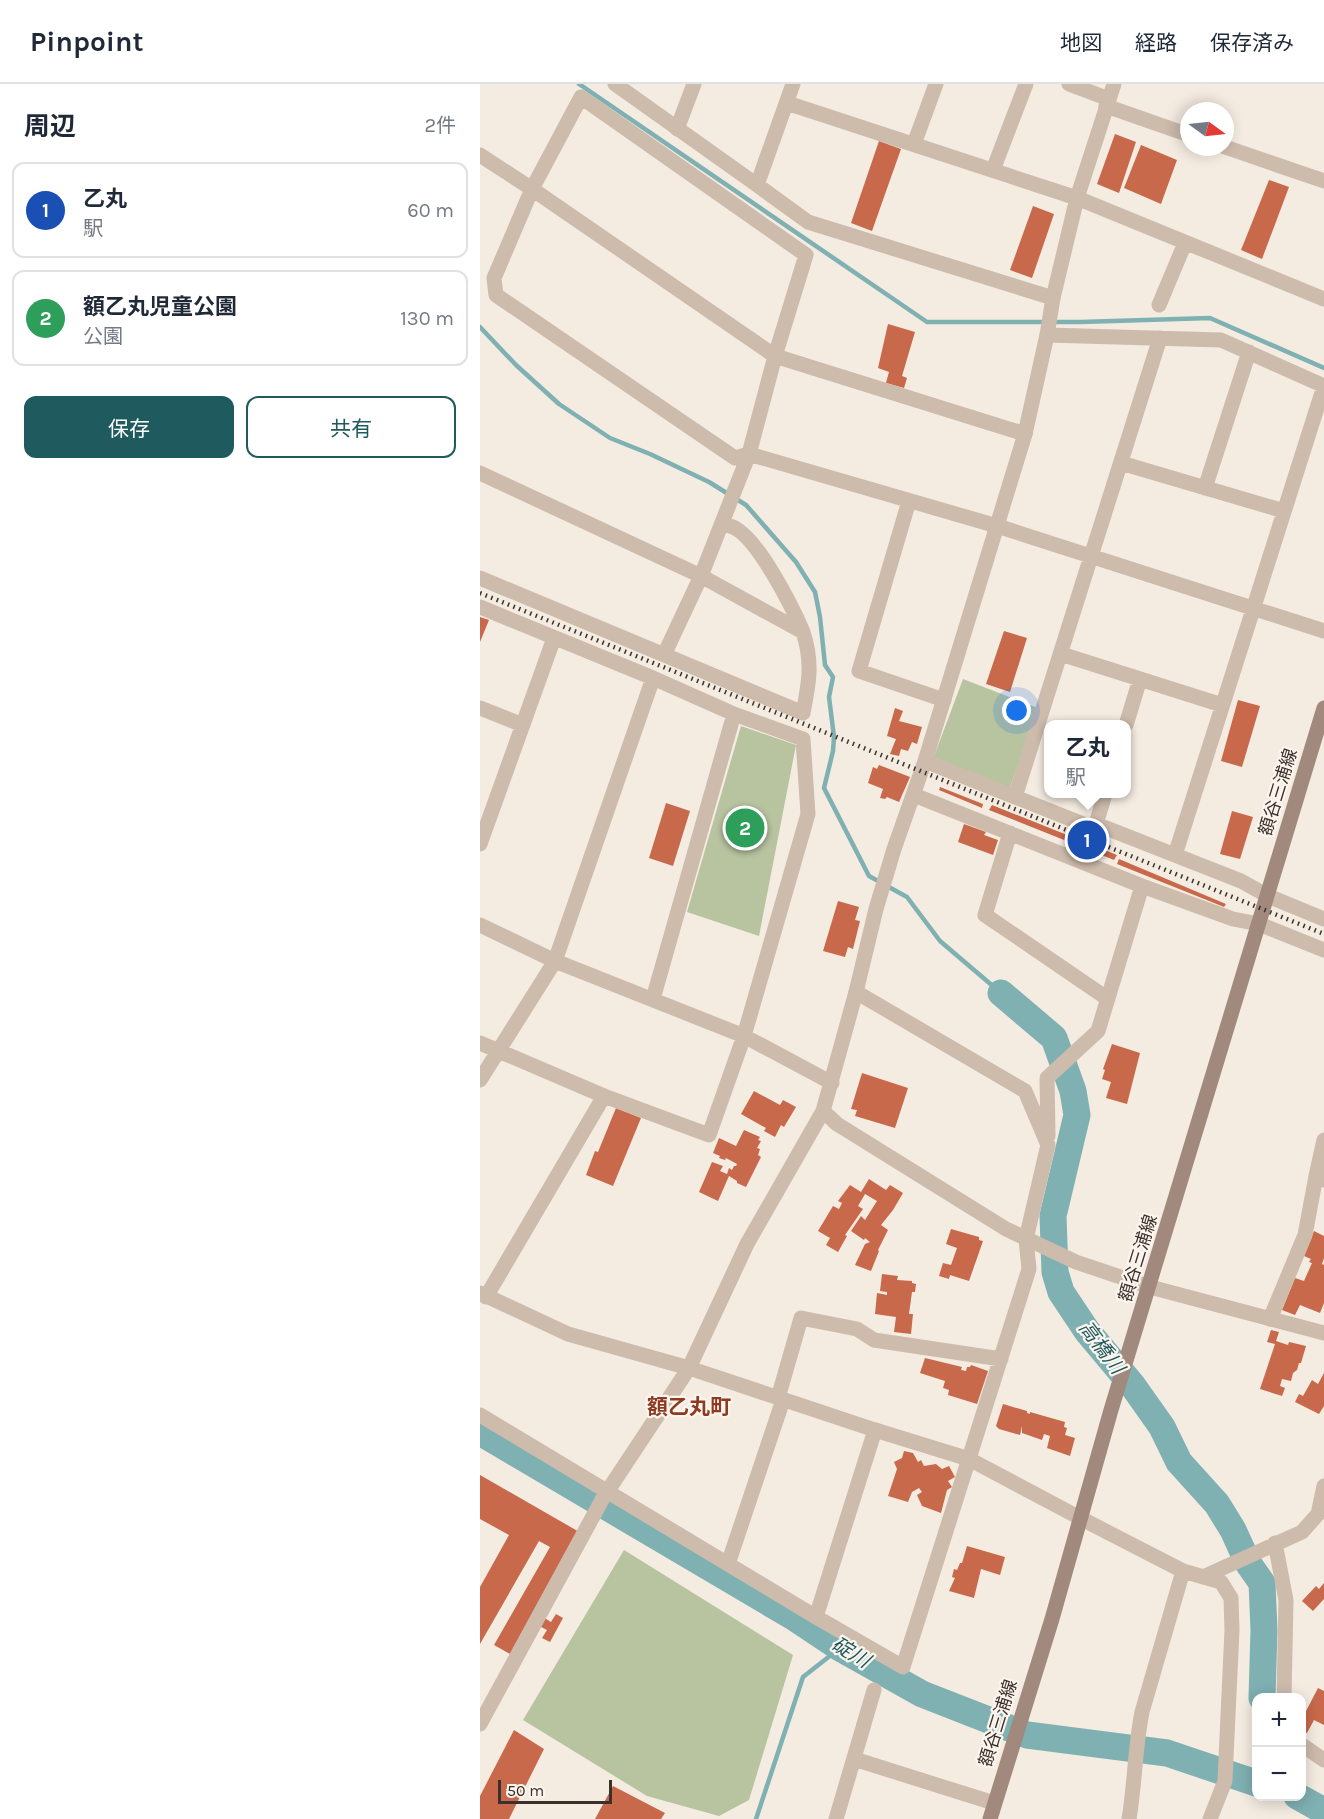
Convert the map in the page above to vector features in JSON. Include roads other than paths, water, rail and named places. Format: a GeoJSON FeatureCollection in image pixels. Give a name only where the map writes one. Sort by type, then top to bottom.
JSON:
{"type":"FeatureCollection","features":[{"type":"Feature","properties":{"kind":"main road","name":"額谷三浦線"},"geometry":{"type":"LineString","coordinates":[[990,1819],[1082,1519],[1111,1410],[1324,708]]}},
{"type":"Feature","properties":{"kind":"street"},"geometry":{"type":"LineString","coordinates":[[615,84],[808,222],[1053,298]]}},
{"type":"Feature","properties":{"kind":"street"},"geometry":{"type":"LineString","coordinates":[[677,129],[694,84]]}},
{"type":"Feature","properties":{"kind":"street"},"geometry":{"type":"LineString","coordinates":[[757,185],[793,84]]}},
{"type":"Feature","properties":{"kind":"street"},"geometry":{"type":"LineString","coordinates":[[914,144],[936,84]]}},
{"type":"Feature","properties":{"kind":"street"},"geometry":{"type":"LineString","coordinates":[[993,170],[1026,84]]}},
{"type":"Feature","properties":{"kind":"street"},"geometry":{"type":"LineString","coordinates":[[1069,84],[1107,103],[1180,131]]}},
{"type":"Feature","properties":{"kind":"street"},"geometry":{"type":"LineString","coordinates":[[480,1724],[603,1499],[689,1368],[747,1244],[823,1111],[876,909],[925,761],[1024,434],[1077,198],[1114,84]]}},
{"type":"Feature","properties":{"kind":"street"},"geometry":{"type":"LineString","coordinates":[[664,655],[701,576],[749,454],[775,356],[806,255],[581,97],[531,189],[494,278],[496,295],[735,458],[749,454],[997,526],[1324,631]]}},
{"type":"Feature","properties":{"kind":"street"},"geometry":{"type":"LineString","coordinates":[[787,102],[1077,198],[1324,299]]}},
{"type":"Feature","properties":{"kind":"street"},"geometry":{"type":"LineString","coordinates":[[1234,150],[1324,181]]}},
{"type":"Feature","properties":{"kind":"street"},"geometry":{"type":"LineString","coordinates":[[480,155],[775,356],[1024,434]]}},
{"type":"Feature","properties":{"kind":"street"},"geometry":{"type":"LineString","coordinates":[[1159,305],[1185,243]]}},
{"type":"Feature","properties":{"kind":"street"},"geometry":{"type":"LineString","coordinates":[[1049,326],[1160,338],[1221,340],[1324,386],[1174,855]]}},
{"type":"Feature","properties":{"kind":"street"},"geometry":{"type":"LineString","coordinates":[[1015,797],[1160,338]]}},
{"type":"Feature","properties":{"kind":"street"},"geometry":{"type":"LineString","coordinates":[[1205,488],[1249,352]]}},
{"type":"Feature","properties":{"kind":"street"},"geometry":{"type":"LineString","coordinates":[[1121,463],[1284,511]]}},
{"type":"Feature","properties":{"kind":"street"},"geometry":{"type":"LineString","coordinates":[[480,473],[701,576],[803,632]]}},
{"type":"Feature","properties":{"kind":"street"},"geometry":{"type":"LineString","coordinates":[[909,501],[859,671],[944,700]]}},
{"type":"Feature","properties":{"kind":"street"},"geometry":{"type":"LineString","coordinates":[[480,578],[803,713],[809,682],[809,651],[803,632],[792,606],[757,549],[737,528],[723,520]]}},
{"type":"Feature","properties":{"kind":"street"},"geometry":{"type":"LineString","coordinates":[[480,608],[653,678],[734,714],[803,739],[808,814],[744,1036],[709,1135],[604,1096],[480,1043]]}},
{"type":"Feature","properties":{"kind":"street"},"geometry":{"type":"LineString","coordinates":[[480,844],[485,813],[523,725],[554,638]]}},
{"type":"Feature","properties":{"kind":"street"},"geometry":{"type":"LineString","coordinates":[[1061,654],[1222,705]]}},
{"type":"Feature","properties":{"kind":"street"},"geometry":{"type":"LineString","coordinates":[[480,1080],[555,961],[653,678]]}},
{"type":"Feature","properties":{"kind":"street"},"geometry":{"type":"LineString","coordinates":[[1128,720],[1140,679]]}},
{"type":"Feature","properties":{"kind":"street"},"geometry":{"type":"LineString","coordinates":[[480,708],[523,725]]}},
{"type":"Feature","properties":{"kind":"street"},"geometry":{"type":"LineString","coordinates":[[654,999],[734,714]]}},
{"type":"Feature","properties":{"kind":"street"},"geometry":{"type":"LineString","coordinates":[[925,761],[1088,826],[1096,824],[1241,881],[1268,896],[1324,919]]}},
{"type":"Feature","properties":{"kind":"street"},"geometry":{"type":"LineString","coordinates":[[914,795],[1142,886],[1233,919],[1259,924],[1324,950]]}},
{"type":"Feature","properties":{"kind":"street"},"geometry":{"type":"LineString","coordinates":[[1096,824],[1104,798]]}},
{"type":"Feature","properties":{"kind":"street"},"geometry":{"type":"LineString","coordinates":[[1010,833],[985,915],[1108,999]]}},
{"type":"Feature","properties":{"kind":"street"},"geometry":{"type":"LineString","coordinates":[[480,1414],[603,1499],[728,1564],[903,1667],[1029,1269],[1048,1145],[1047,1078],[1098,1031],[1142,886]]}},
{"type":"Feature","properties":{"kind":"street"},"geometry":{"type":"LineString","coordinates":[[480,925],[555,961],[744,1036],[832,1083]]}},
{"type":"Feature","properties":{"kind":"street"},"geometry":{"type":"LineString","coordinates":[[856,992],[1025,1091],[1048,1145]]}},
{"type":"Feature","properties":{"kind":"street"},"geometry":{"type":"LineString","coordinates":[[604,1096],[483,1295],[568,1334],[689,1368],[969,1459],[1183,1571],[1221,1582],[1231,1598],[1232,1630],[1225,1781],[1210,1819]]}},
{"type":"Feature","properties":{"kind":"street"},"geometry":{"type":"LineString","coordinates":[[823,1111],[837,1124],[1006,1229],[1076,1262],[1150,1287],[1324,1333]]}},
{"type":"Feature","properties":{"kind":"street"},"geometry":{"type":"LineString","coordinates":[[1270,1319],[1305,1235],[1320,1178],[1324,1140]]}},
{"type":"Feature","properties":{"kind":"street"},"geometry":{"type":"LineString","coordinates":[[728,1564],[781,1399],[801,1318],[857,1329],[874,1340],[1000,1359]]}},
{"type":"Feature","properties":{"kind":"street"},"geometry":{"type":"LineString","coordinates":[[816,1617],[875,1430]]}},
{"type":"Feature","properties":{"kind":"street"},"geometry":{"type":"LineString","coordinates":[[1203,1576],[1302,1532],[1318,1514],[1324,1486]]}},
{"type":"Feature","properties":{"kind":"street"},"geometry":{"type":"LineString","coordinates":[[1269,1546],[1286,1600],[1284,1693]]}},
{"type":"Feature","properties":{"kind":"street"},"geometry":{"type":"LineString","coordinates":[[1129,1819],[1142,1712],[1183,1571]]}},
{"type":"Feature","properties":{"kind":"street"},"geometry":{"type":"LineString","coordinates":[[836,1819],[874,1690]]}},
{"type":"Feature","properties":{"kind":"street"},"geometry":{"type":"LineString","coordinates":[[1305,1747],[1324,1760]]}},
{"type":"Feature","properties":{"kind":"street"},"geometry":{"type":"LineString","coordinates":[[854,1759],[994,1803]]}},
{"type":"Feature","properties":{"kind":"waterway"},"geometry":{"type":"LineString","coordinates":[[579,84],[927,322],[1081,322],[1210,318],[1324,368]]}},
{"type":"Feature","properties":{"kind":"waterway"},"geometry":{"type":"LineString","coordinates":[[480,327],[516,365],[559,404],[610,438],[709,482],[746,505],[796,562],[815,592],[825,665],[833,677],[829,697],[834,737],[833,751],[824,788],[869,876],[880,882]]}},
{"type":"Feature","properties":{"kind":"waterway"},"geometry":{"type":"LineString","coordinates":[[887,886],[907,897],[940,941],[1001,993]]}},
{"type":"Feature","properties":{"kind":"waterway","name":"高橋川"},"geometry":{"type":"LineString","coordinates":[[1001,993],[1054,1038],[1073,1091],[1077,1115],[1053,1216],[1055,1272],[1061,1292],[1087,1331],[1133,1386],[1162,1427],[1179,1462],[1217,1504],[1233,1530],[1248,1563],[1262,1583],[1264,1630],[1262,1693]]}},
{"type":"Feature","properties":{"kind":"waterway","name":"碇川"},"geometry":{"type":"LineString","coordinates":[[480,1432],[795,1618],[840,1648],[922,1694],[1027,1735],[1167,1753],[1252,1782]]}},
{"type":"Feature","properties":{"kind":"waterway"},"geometry":{"type":"LineString","coordinates":[[756,1819],[803,1677],[840,1648]]}},
{"type":"Feature","properties":{"kind":"waterway","name":"碇川"},"geometry":{"type":"LineString","coordinates":[[1306,1801],[1324,1811]]}},
{"type":"Feature","properties":{"kind":"railway"},"geometry":{"type":"LineString","coordinates":[[480,593],[1324,934]]}},
{"type":"Feature","properties":{"kind":"place","name":"額乙丸児童公園"},"geometry":{"type":"Point","coordinates":[745,828]}},
{"type":"Feature","properties":{"kind":"place","name":"乙丸"},"geometry":{"type":"Point","coordinates":[1087,840]}},
{"type":"Feature","properties":{"kind":"district","name":"額乙丸町"},"geometry":{"type":"Point","coordinates":[689,1407]}}]}
